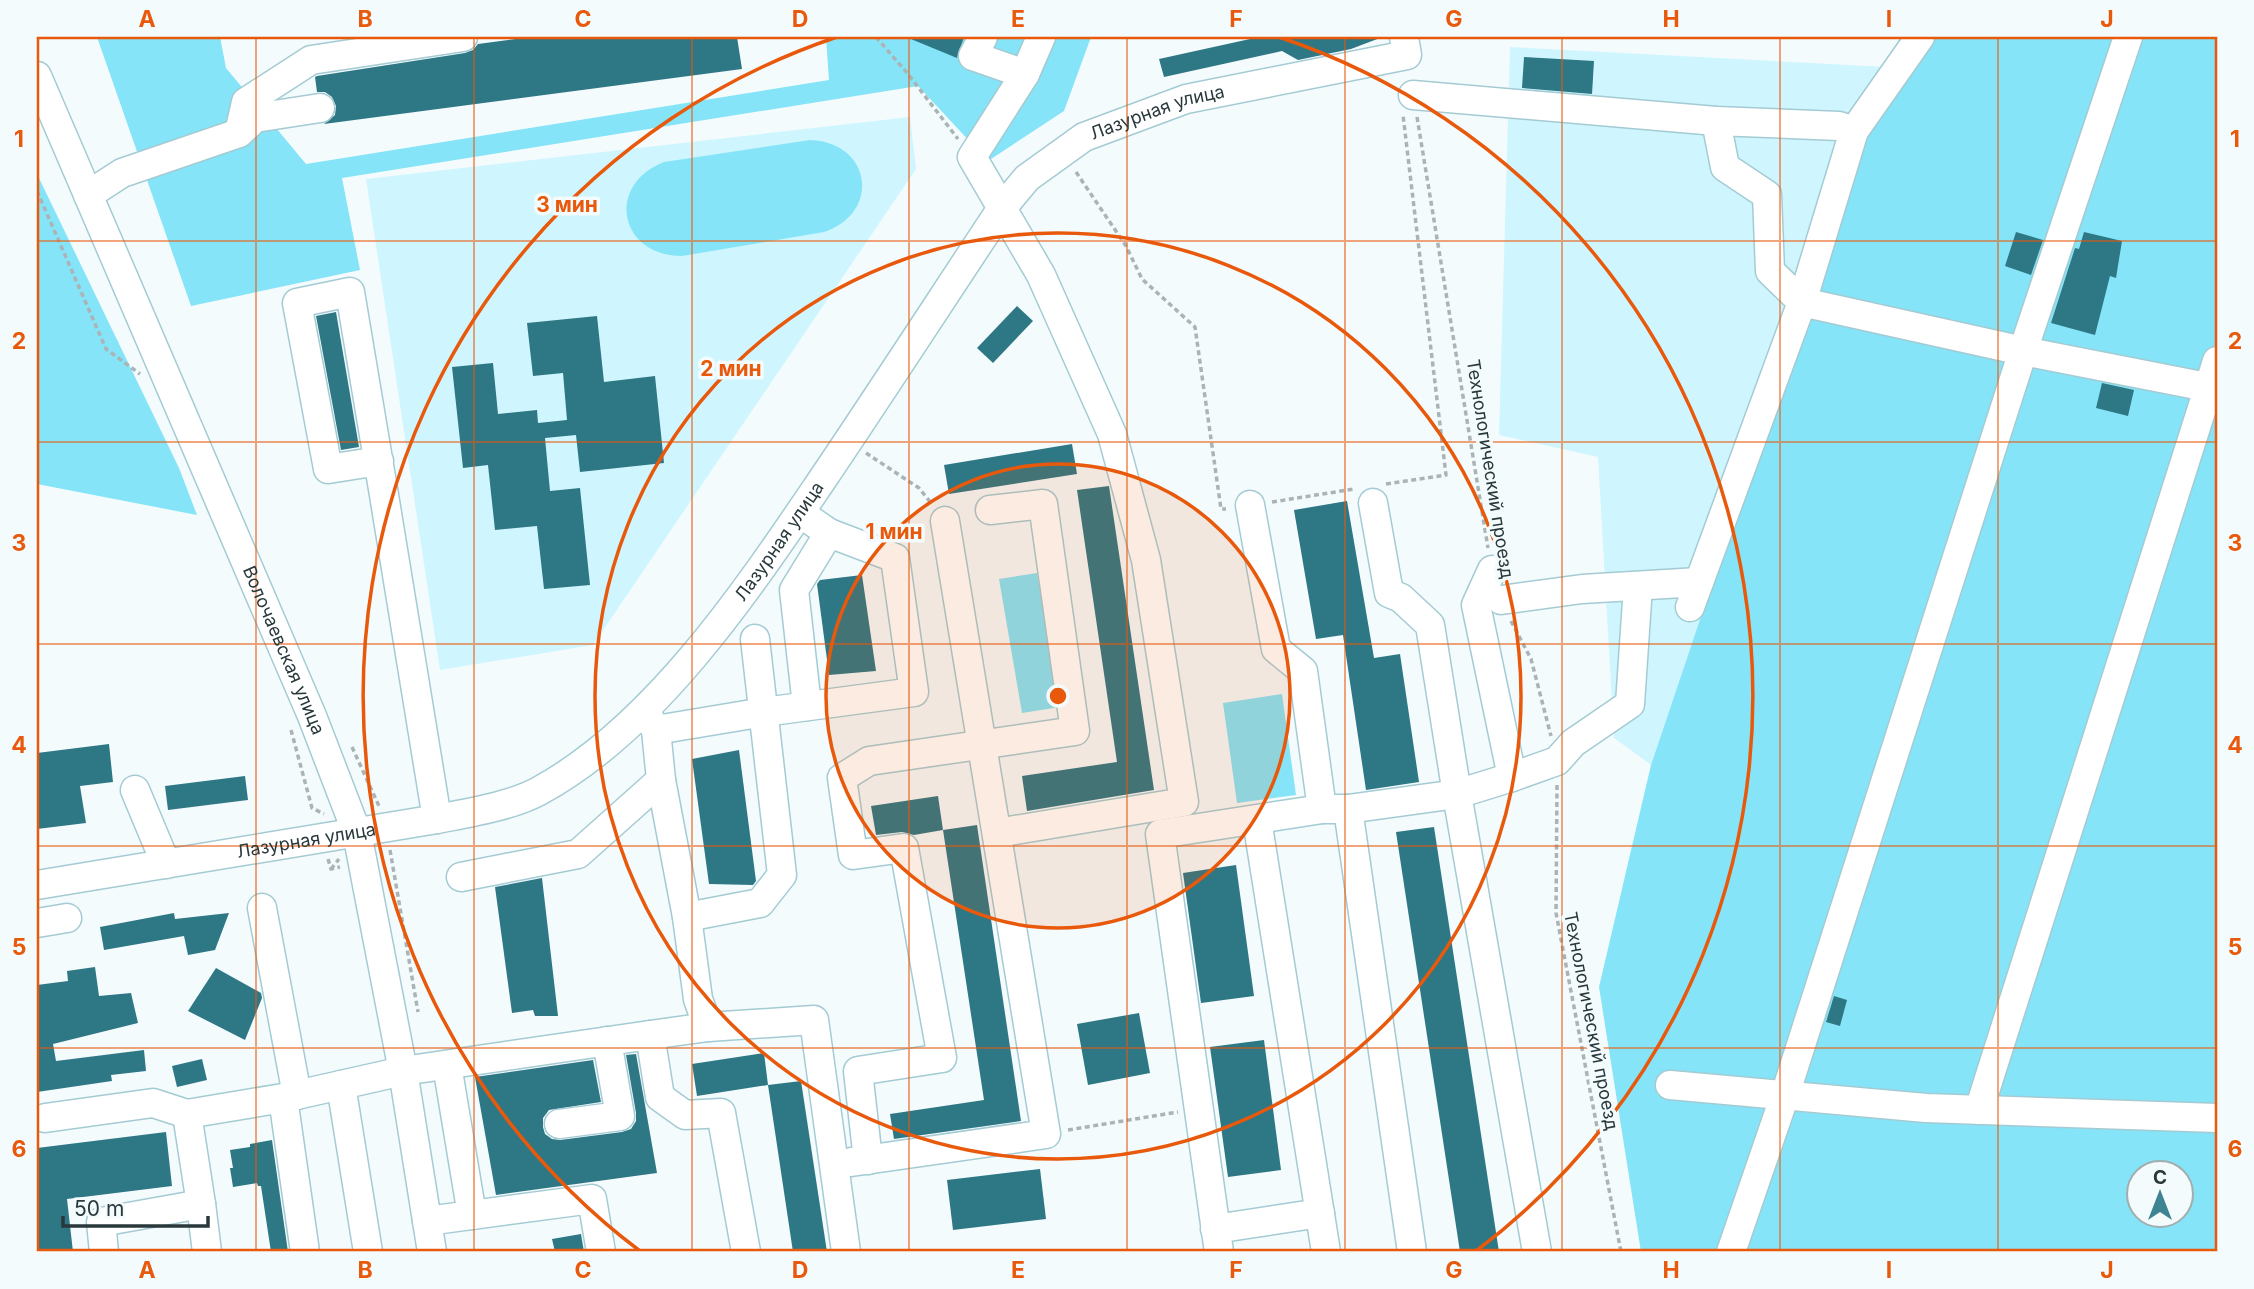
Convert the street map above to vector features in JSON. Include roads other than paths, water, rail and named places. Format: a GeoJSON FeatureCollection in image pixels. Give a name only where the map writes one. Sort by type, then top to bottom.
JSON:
{"type":"FeatureCollection","features":[{"type":"Feature","properties":{"kind":"street"},"geometry":{"type":"LineString","coordinates":[[239,133],[246,102],[311,60],[463,37]]}},
{"type":"Feature","properties":{"kind":"street"},"geometry":{"type":"LineString","coordinates":[[983,37],[973,56],[1025,74]]}},
{"type":"Feature","properties":{"kind":"street"},"geometry":{"type":"LineString","coordinates":[[997,833],[1184,802],[1146,560],[1112,434],[1041,275],[972,157],[1025,74],[1041,37]]}},
{"type":"Feature","properties":{"kind":"street","name":"Лазурная улица"},"geometry":{"type":"LineString","coordinates":[[37,885],[437,819],[482,810],[536,793],[650,720],[800,513],[1002,208],[1027,178],[1084,137],[1186,99],[1407,55],[1404,37]]}},
{"type":"Feature","properties":{"kind":"street"},"geometry":{"type":"LineString","coordinates":[[1501,600],[1583,589],[1638,586],[1695,595],[1802,302],[1854,131],[1920,37]]}},
{"type":"Feature","properties":{"kind":"street"},"geometry":{"type":"LineString","coordinates":[[1731,1252],[1785,1096],[2023,351],[2128,37]]}},
{"type":"Feature","properties":{"kind":"street","name":"Волочаевская улица"},"geometry":{"type":"LineString","coordinates":[[37,76],[312,716],[357,833],[402,1071],[432,1252]]}},
{"type":"Feature","properties":{"kind":"street"},"geometry":{"type":"LineString","coordinates":[[1408,103],[1839,126],[1854,131]]}},
{"type":"Feature","properties":{"kind":"street"},"geometry":{"type":"LineString","coordinates":[[88,195],[122,173],[239,133],[255,118],[320,108]]}},
{"type":"Feature","properties":{"kind":"street"},"geometry":{"type":"LineString","coordinates":[[1716,121],[1725,167],[1767,195],[1770,271],[1802,302],[2023,351],[2213,388]]}},
{"type":"Feature","properties":{"kind":"street"},"geometry":{"type":"LineString","coordinates":[[379,461],[328,469],[297,303],[349,292],[379,461],[437,819]]}},
{"type":"Feature","properties":{"kind":"street"},"geometry":{"type":"LineString","coordinates":[[1979,1110],[2213,388],[2217,361]]}},
{"type":"Feature","properties":{"kind":"street"},"geometry":{"type":"LineString","coordinates":[[1369,492],[1389,593],[1401,598],[1430,625],[1537,1252]]}},
{"type":"Feature","properties":{"kind":"street"},"geometry":{"type":"LineString","coordinates":[[868,1160],[858,1071],[942,1058],[904,848],[853,855],[842,778],[869,761],[1075,731],[1043,504],[990,510]]}},
{"type":"Feature","properties":{"kind":"street"},"geometry":{"type":"LineString","coordinates":[[1250,505],[1276,649],[1303,671],[1335,809],[1412,1252]]}},
{"type":"Feature","properties":{"kind":"street"},"geometry":{"type":"LineString","coordinates":[[708,1027],[698,999],[687,917],[650,720],[764,712],[914,692],[895,558],[829,533],[800,513]]}},
{"type":"Feature","properties":{"kind":"street"},"geometry":{"type":"LineString","coordinates":[[834,1165],[1046,1134],[944,521]]}},
{"type":"Feature","properties":{"kind":"street"},"geometry":{"type":"LineString","coordinates":[[807,706],[794,590],[829,533]]}},
{"type":"Feature","properties":{"kind":"street"},"geometry":{"type":"LineString","coordinates":[[1492,570],[1476,605],[1512,777]]}},
{"type":"Feature","properties":{"kind":"street"},"geometry":{"type":"LineString","coordinates":[[1320,1213],[1217,1241],[1160,834],[1457,794],[1557,761],[1573,743],[1630,704],[1638,586]]}},
{"type":"Feature","properties":{"kind":"street"},"geometry":{"type":"LineString","coordinates":[[687,917],[760,903],[782,875],[755,639]]}},
{"type":"Feature","properties":{"kind":"street"},"geometry":{"type":"LineString","coordinates":[[461,877],[578,854],[661,779]]}},
{"type":"Feature","properties":{"kind":"street"},"geometry":{"type":"LineString","coordinates":[[135,790],[166,864]]}},
{"type":"Feature","properties":{"kind":"street"},"geometry":{"type":"LineString","coordinates":[[1257,820],[1326,1252]]}},
{"type":"Feature","properties":{"kind":"street"},"geometry":{"type":"LineString","coordinates":[[262,908],[290,1097],[305,1252]]}},
{"type":"Feature","properties":{"kind":"street"},"geometry":{"type":"LineString","coordinates":[[37,923],[67,918]]}},
{"type":"Feature","properties":{"kind":"street"},"geometry":{"type":"LineString","coordinates":[[45,1118],[153,1102],[187,1114],[290,1097],[402,1071],[708,1027],[814,1020],[846,1252]]}},
{"type":"Feature","properties":{"kind":"street"},"geometry":{"type":"LineString","coordinates":[[650,1035],[660,1097],[685,1115],[721,1112],[746,1252]]}},
{"type":"Feature","properties":{"kind":"street"},"geometry":{"type":"LineString","coordinates":[[559,1124],[620,1116],[607,1041]]}},
{"type":"Feature","properties":{"kind":"street"},"geometry":{"type":"LineString","coordinates":[[447,1065],[472,1215]]}},
{"type":"Feature","properties":{"kind":"street"},"geometry":{"type":"LineString","coordinates":[[341,1086],[368,1252]]}},
{"type":"Feature","properties":{"kind":"street"},"geometry":{"type":"LineString","coordinates":[[1670,1086],[1926,1108],[2217,1118]]}},
{"type":"Feature","properties":{"kind":"street"},"geometry":{"type":"LineString","coordinates":[[187,1114],[207,1252]]}},
{"type":"Feature","properties":{"kind":"street"},"geometry":{"type":"LineString","coordinates":[[427,1221],[592,1199],[601,1252]]}},
{"type":"Feature","properties":{"kind":"street"},"geometry":{"type":"LineString","coordinates":[[104,1252],[101,1222],[201,1204]]}}]}
